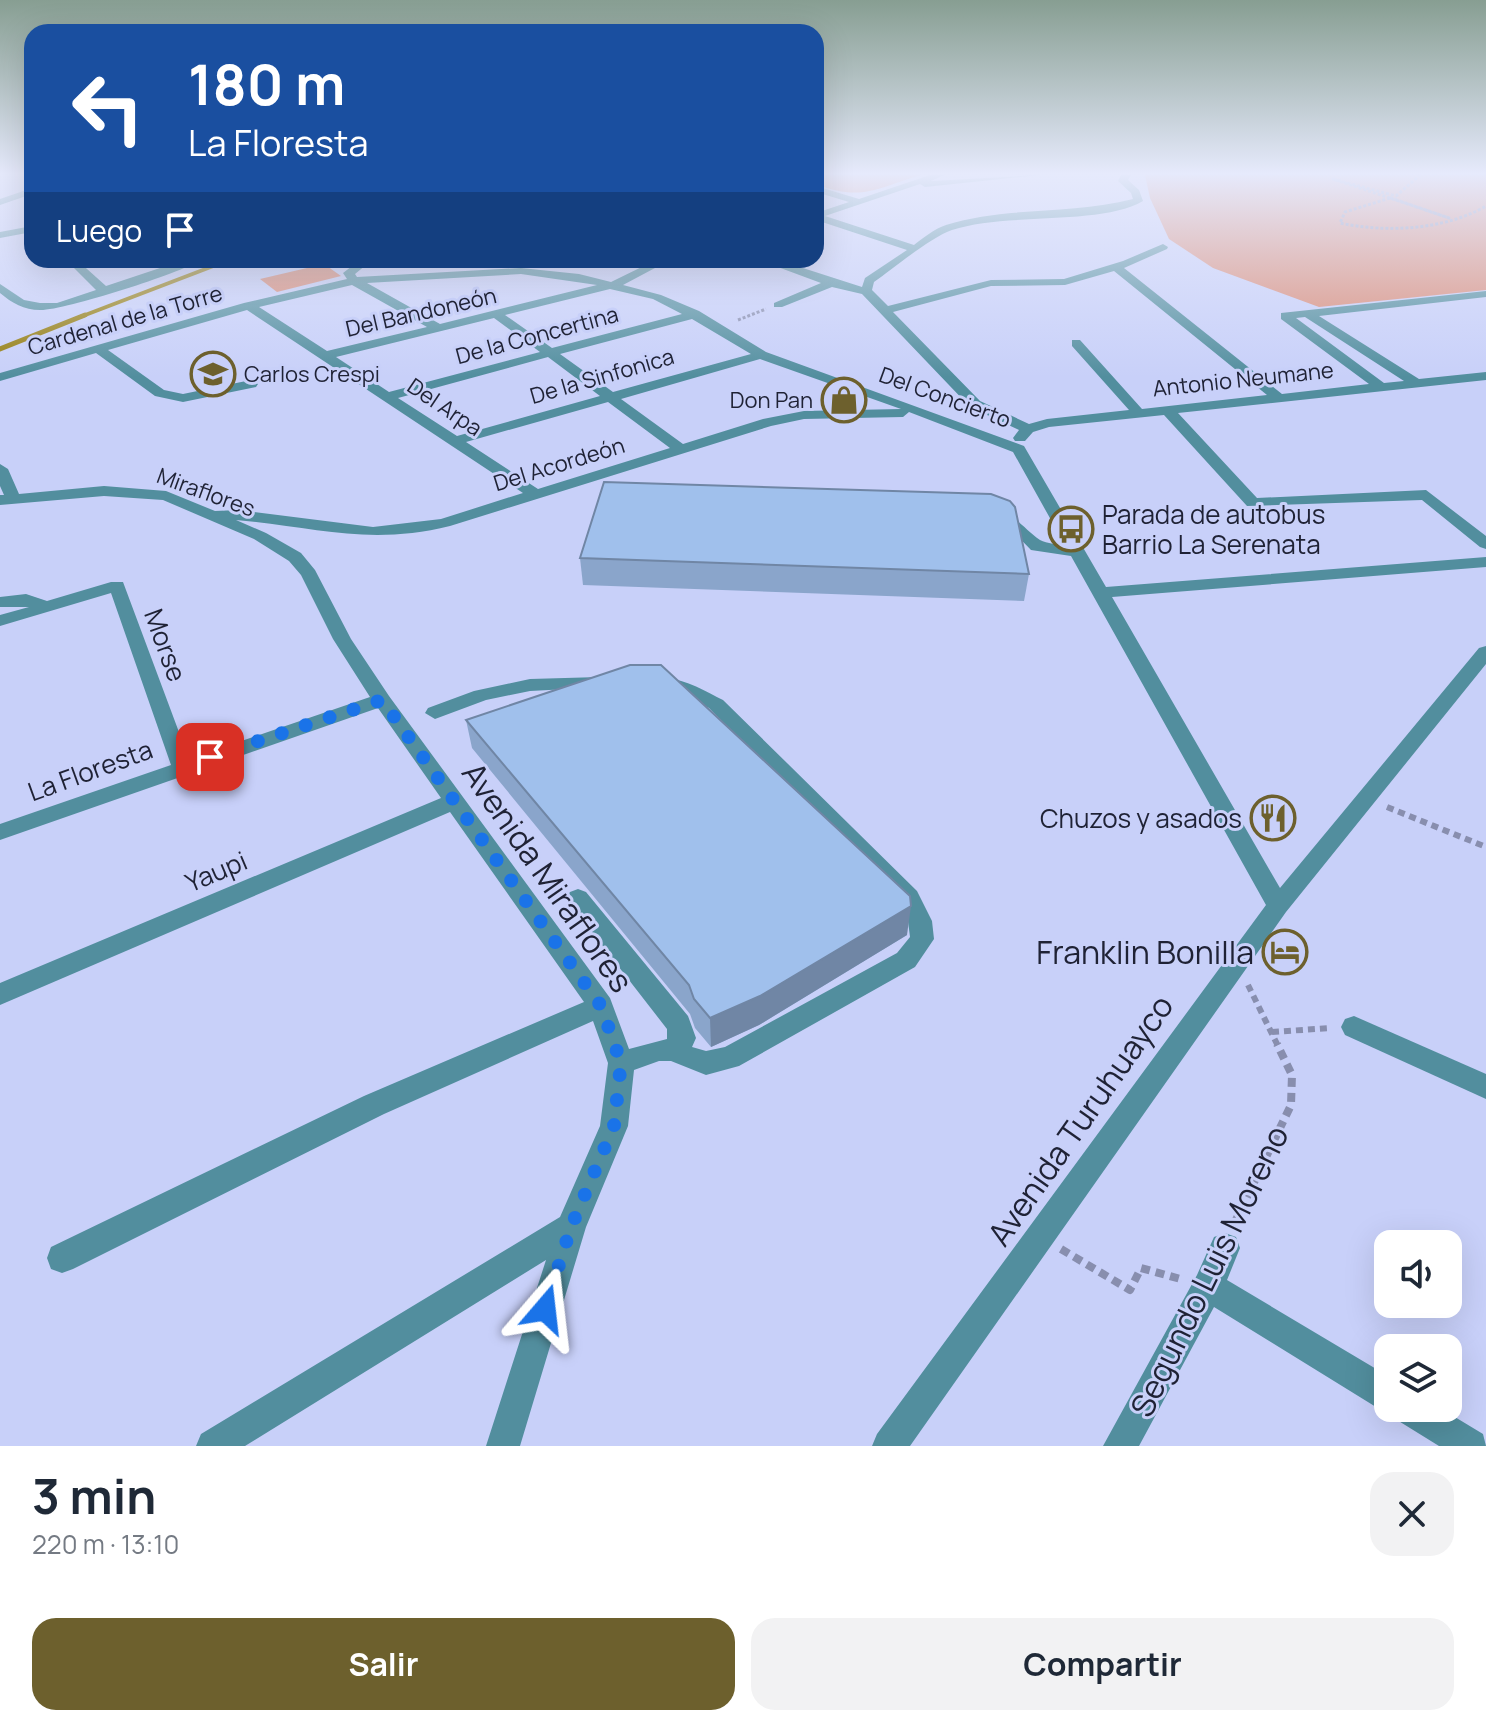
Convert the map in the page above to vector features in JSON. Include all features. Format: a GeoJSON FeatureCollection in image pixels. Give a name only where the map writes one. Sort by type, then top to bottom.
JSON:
{"type":"FeatureCollection","features":[{"type":"Feature","properties":{"kind":"street"},"geometry":{"type":"LineString","coordinates":[[895,242],[915,249]]}},
{"type":"Feature","properties":{"kind":"street"},"geometry":{"type":"LineString","coordinates":[[866,291],[869,280],[925,242]]}},
{"type":"Feature","properties":{"kind":"street"},"geometry":{"type":"LineString","coordinates":[[884,311],[991,283],[1065,282],[1163,247]]}},
{"type":"Feature","properties":{"kind":"street"},"geometry":{"type":"LineString","coordinates":[[1115,266],[1279,398]]}},
{"type":"Feature","properties":{"kind":"street"},"geometry":{"type":"LineString","coordinates":[[79,268],[105,292]]}},
{"type":"Feature","properties":{"kind":"street"},"geometry":{"type":"LineString","coordinates":[[0,287],[17,303],[37,308],[69,304],[174,268]]}},
{"type":"Feature","properties":{"kind":"street"},"geometry":{"type":"LineString","coordinates":[[356,268],[349,273],[354,281],[440,329]]}},
{"type":"Feature","properties":{"kind":"street"},"geometry":{"type":"LineString","coordinates":[[514,268],[521,271]]}},
{"type":"Feature","properties":{"kind":"street","name":"Del Bandoneón"},"geometry":{"type":"LineString","coordinates":[[328,355],[615,284],[647,268]]}},
{"type":"Feature","properties":{"kind":"street"},"geometry":{"type":"LineString","coordinates":[[790,268],[831,283],[866,291],[975,404],[1028,429],[1019,439],[1019,449]]}},
{"type":"Feature","properties":{"kind":"street","name":"Del Concierto"},"geometry":{"type":"LineString","coordinates":[[354,281],[521,271],[615,284],[657,297],[695,314],[761,355],[1019,449],[1278,906]]}},
{"type":"Feature","properties":{"kind":"street","name":"Cardenal de la Torre"},"geometry":{"type":"LineString","coordinates":[[0,377],[248,305],[354,281]]}},
{"type":"Feature","properties":{"kind":"street"},"geometry":{"type":"LineString","coordinates":[[778,305],[831,283]]}},
{"type":"Feature","properties":{"kind":"street"},"geometry":{"type":"LineString","coordinates":[[1381,387],[1285,318],[1289,315],[1486,294]]}},
{"type":"Feature","properties":{"kind":"street","name":"Del Arpa"},"geometry":{"type":"LineString","coordinates":[[248,305],[535,494]]}},
{"type":"Feature","properties":{"kind":"street"},"geometry":{"type":"LineString","coordinates":[[1306,313],[1416,383]]}},
{"type":"Feature","properties":{"kind":"street","name":"De la Concertina"},"geometry":{"type":"LineString","coordinates":[[389,396],[695,314]]}},
{"type":"Feature","properties":{"kind":"street"},"geometry":{"type":"LineString","coordinates":[[498,315],[681,449]]}},
{"type":"Feature","properties":{"kind":"street"},"geometry":{"type":"LineString","coordinates":[[1076,343],[1138,412]]}},
{"type":"Feature","properties":{"kind":"street"},"geometry":{"type":"LineString","coordinates":[[98,349],[160,393],[183,398],[251,384]]}},
{"type":"Feature","properties":{"kind":"street","name":"De la Sinfonica"},"geometry":{"type":"LineString","coordinates":[[455,441],[761,355]]}},
{"type":"Feature","properties":{"kind":"street","name":"Antonio Neumane"},"geometry":{"type":"LineString","coordinates":[[1028,429],[1047,423],[1138,412],[1486,376]]}},
{"type":"Feature","properties":{"kind":"street"},"geometry":{"type":"LineString","coordinates":[[1166,409],[1253,503],[1426,495],[1486,544]]}},
{"type":"Feature","properties":{"kind":"street","name":"Del Acordeón"},"geometry":{"type":"LineString","coordinates":[[209,513],[255,516],[332,530],[396,532],[444,523],[768,422],[804,415],[851,412],[921,413]]}},
{"type":"Feature","properties":{"kind":"street"},"geometry":{"type":"LineString","coordinates":[[0,469],[7,499]]}},
{"type":"Feature","properties":{"kind":"street","name":"Miraflores"},"geometry":{"type":"LineString","coordinates":[[7,499],[104,491],[166,496],[260,536],[295,557]]}},
{"type":"Feature","properties":{"kind":"street"},"geometry":{"type":"LineString","coordinates":[[979,508],[1013,522],[1037,546],[1076,552]]}},
{"type":"Feature","properties":{"kind":"street","name":"Avenida Miraflores"},"geometry":{"type":"LineString","coordinates":[[295,557],[309,574],[342,639],[382,700],[601,1006],[621,1063],[614,1126],[571,1227],[503,1446]]}},
{"type":"Feature","properties":{"kind":"street"},"geometry":{"type":"LineString","coordinates":[[1099,593],[1486,562]]}},
{"type":"Feature","properties":{"kind":"street","name":"Morse"},"geometry":{"type":"LineString","coordinates":[[46,607],[117,586],[182,767]]}},
{"type":"Feature","properties":{"kind":"street"},"geometry":{"type":"LineString","coordinates":[[0,602],[26,599],[46,607]]}},
{"type":"Feature","properties":{"kind":"street"},"geometry":{"type":"LineString","coordinates":[[0,621],[46,607]]}},
{"type":"Feature","properties":{"kind":"street","name":"Avenida Turuhuayco"},"geometry":{"type":"LineString","coordinates":[[889,1446],[1278,906],[1366,799],[1477,678],[1486,652]]}},
{"type":"Feature","properties":{"kind":"street"},"geometry":{"type":"LineString","coordinates":[[435,713],[481,695],[530,685],[619,682]]}},
{"type":"Feature","properties":{"kind":"street"},"geometry":{"type":"LineString","coordinates":[[621,1063],[659,1050],[674,1050],[692,1060],[706,1063],[730,1058],[906,960],[922,939],[920,921],[909,897],[716,704],[669,684],[644,683]]}},
{"type":"Feature","properties":{"kind":"street","name":"La Floresta"},"geometry":{"type":"LineString","coordinates":[[2,825],[382,700]]}},
{"type":"Feature","properties":{"kind":"street","name":"Yaupi"},"geometry":{"type":"LineString","coordinates":[[0,994],[455,801]]}},
{"type":"Feature","properties":{"kind":"street"},"geometry":{"type":"LineString","coordinates":[[578,898],[679,1024],[683,1038],[674,1050]]}},
{"type":"Feature","properties":{"kind":"street"},"geometry":{"type":"LineString","coordinates":[[62,1258],[374,1105],[601,1006]]}},
{"type":"Feature","properties":{"kind":"street"},"geometry":{"type":"LineString","coordinates":[[1354,1027],[1486,1087]]}},
{"type":"Feature","properties":{"kind":"street"},"geometry":{"type":"LineString","coordinates":[[213,1446],[571,1227]]}},
{"type":"Feature","properties":{"kind":"street","name":"Segundo Luis Moreno"},"geometry":{"type":"LineString","coordinates":[[1120,1446],[1208,1286],[1225,1248]]}},
{"type":"Feature","properties":{"kind":"street"},"geometry":{"type":"LineString","coordinates":[[1208,1286],[1374,1387]]}},
{"type":"Feature","properties":{"kind":"street"},"geometry":{"type":"LineString","coordinates":[[1432,1422],[1471,1446]]}},
{"type":"Feature","properties":{"kind":"path"},"geometry":{"type":"LineString","coordinates":[[718,327],[778,305]]}},
{"type":"Feature","properties":{"kind":"path"},"geometry":{"type":"LineString","coordinates":[[1366,799],[1486,847]]}},
{"type":"Feature","properties":{"kind":"path","name":"Segundo Luis Moreno"},"geometry":{"type":"LineString","coordinates":[[1225,1248],[1248,1190],[1291,1105],[1292,1075],[1236,963]]}},
{"type":"Feature","properties":{"kind":"path"},"geometry":{"type":"LineString","coordinates":[[1272,1032],[1354,1027]]}},
{"type":"Feature","properties":{"kind":"path"},"geometry":{"type":"LineString","coordinates":[[1042,1237],[1130,1290],[1141,1268],[1208,1286]]}},
{"type":"Feature","properties":{"kind":"shaded area"},"geometry":{"type":"Polygon","coordinates":[[[1174,242],[1486,242],[1486,290],[1319,307],[1213,268],[1174,242]]]}},
{"type":"Feature","properties":{"kind":"shaded area"},"geometry":{"type":"Polygon","coordinates":[[[307,268],[330,268],[341,276],[277,292],[260,279],[307,268]]]}},
{"type":"Feature","properties":{"kind":"building"},"geometry":{"type":"Polygon","coordinates":[[[604,482],[991,494],[1010,501],[1015,507],[1029,574],[580,558],[604,482]]]}},
{"type":"Feature","properties":{"kind":"building"},"geometry":{"type":"Polygon","coordinates":[[[630,665],[661,665],[910,896],[911,906],[760,996],[710,1018],[694,999],[689,985],[466,720],[630,665]]]}},
{"type":"Feature","properties":{"kind":"waterway"},"geometry":{"type":"LineString","coordinates":[[80,317],[208,268]]}},
{"type":"Feature","properties":{"kind":"waterway"},"geometry":{"type":"LineString","coordinates":[[80,317],[85,315]]}},
{"type":"Feature","properties":{"kind":"waterway"},"geometry":{"type":"LineString","coordinates":[[0,349],[80,317]]}},
{"type":"Feature","properties":{"kind":"place","name":"Carlos Crespi"},"geometry":{"type":"Point","coordinates":[213,374]}},
{"type":"Feature","properties":{"kind":"place","name":"Don Pan"},"geometry":{"type":"Point","coordinates":[844,400]}},
{"type":"Feature","properties":{"kind":"place","name":"Parada de autobus Barrio La Serenata"},"geometry":{"type":"Point","coordinates":[1071,529]}},
{"type":"Feature","properties":{"kind":"place","name":"Chuzos y asados"},"geometry":{"type":"Point","coordinates":[1273,818]}},
{"type":"Feature","properties":{"kind":"place","name":"Franklin Bonilla"},"geometry":{"type":"Point","coordinates":[1285,952]}},
{"type":"Feature","properties":{"kind":"route"},"geometry":{"type":"LineString","coordinates":[[210,757],[382,700],[601,1006],[621,1063],[614,1126],[571,1227],[545,1309]]}}]}
